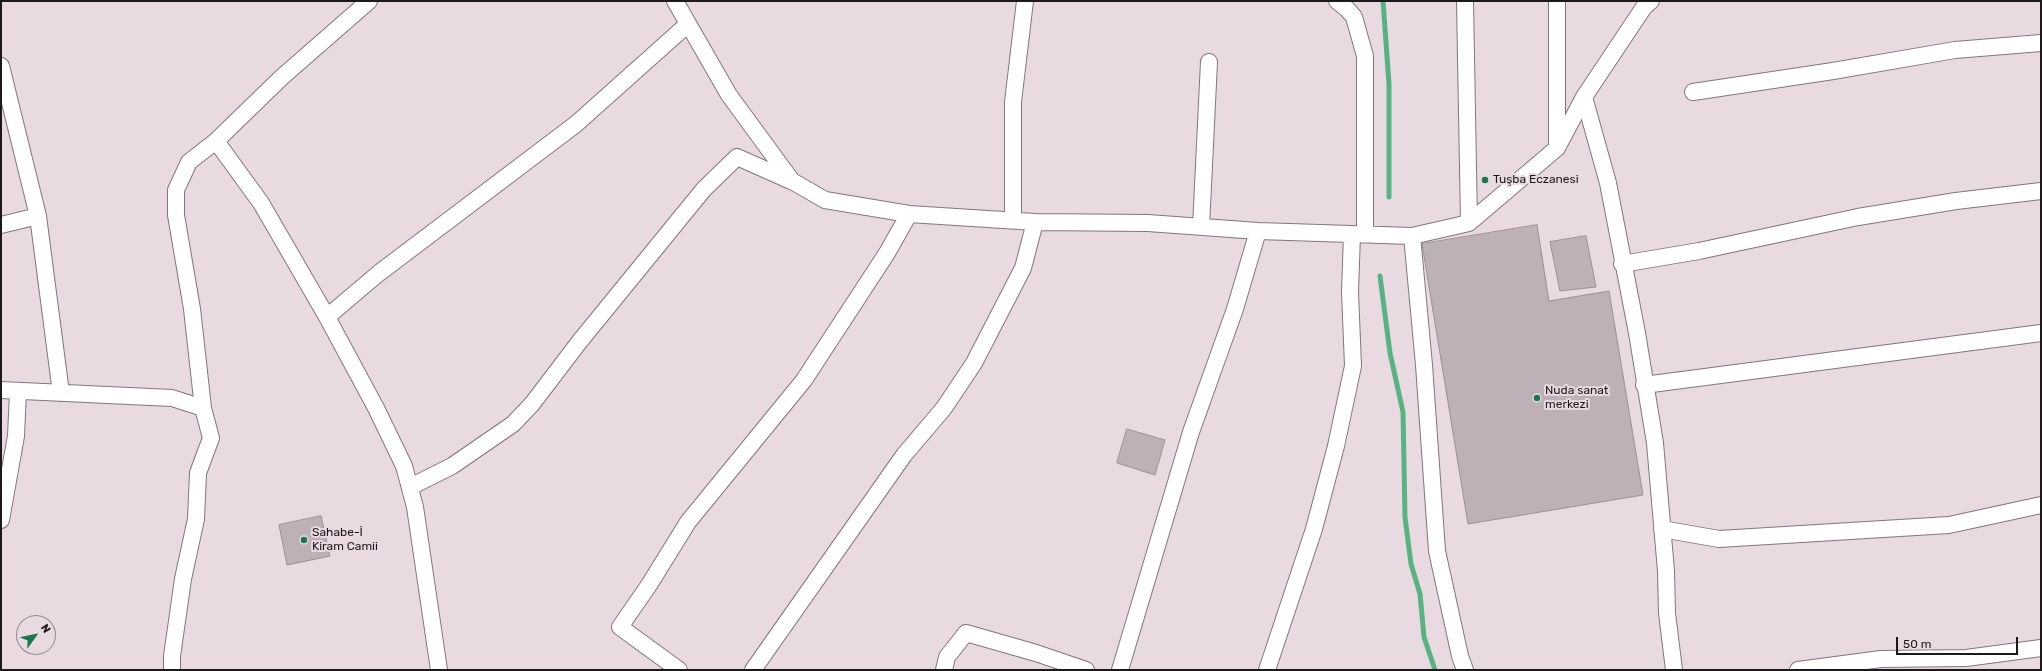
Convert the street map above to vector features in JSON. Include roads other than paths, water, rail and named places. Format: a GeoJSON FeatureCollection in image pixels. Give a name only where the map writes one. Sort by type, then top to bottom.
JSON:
{"type":"FeatureCollection","features":[{"type":"Feature","properties":{"kind":"street"},"geometry":{"type":"LineString","coordinates":[[172,670],[183,579],[196,519],[198,472],[211,438],[203,408],[192,309],[176,216],[176,190],[189,162],[216,141],[282,77],[369,1]]}},
{"type":"Feature","properties":{"kind":"street"},"geometry":{"type":"LineString","coordinates":[[675,1],[729,95],[792,181]]}},
{"type":"Feature","properties":{"kind":"street"},"geometry":{"type":"LineString","coordinates":[[1013,220],[1012,102],[1025,1]]}},
{"type":"Feature","properties":{"kind":"street"},"geometry":{"type":"LineString","coordinates":[[1267,670],[1314,530],[1336,446],[1353,366],[1350,292],[1359,234],[1365,56],[1354,18],[1347,9],[1337,1]]}},
{"type":"Feature","properties":{"kind":"street"},"geometry":{"type":"LineString","coordinates":[[1465,1],[1469,223]]}},
{"type":"Feature","properties":{"kind":"street"},"geometry":{"type":"LineString","coordinates":[[1557,1],[1557,148]]}},
{"type":"Feature","properties":{"kind":"street"},"geometry":{"type":"LineString","coordinates":[[410,487],[452,466],[513,424],[532,404],[580,341],[704,189],[738,158],[792,181],[824,200],[909,214],[1035,222],[1148,223],[1258,231],[1412,236],[1469,223],[1557,148],[1584,97],[1647,3]]}},
{"type":"Feature","properties":{"kind":"street"},"geometry":{"type":"LineString","coordinates":[[327,317],[379,273],[576,124],[688,24]]}},
{"type":"Feature","properties":{"kind":"street"},"geometry":{"type":"LineString","coordinates":[[1693,92],[1825,73],[1955,50],[2041,43]]}},
{"type":"Feature","properties":{"kind":"street"},"geometry":{"type":"LineString","coordinates":[[1201,227],[1209,62]]}},
{"type":"Feature","properties":{"kind":"street"},"geometry":{"type":"LineString","coordinates":[[1,66],[38,216],[61,393]]}},
{"type":"Feature","properties":{"kind":"street"},"geometry":{"type":"LineString","coordinates":[[1584,97],[1608,183],[1622,264],[1637,333],[1644,385],[1655,443],[1667,613],[1674,670]]}},
{"type":"Feature","properties":{"kind":"street"},"geometry":{"type":"LineString","coordinates":[[216,141],[260,203],[327,317],[392,440],[404,466],[415,507],[439,670]]}},
{"type":"Feature","properties":{"kind":"street"},"geometry":{"type":"LineString","coordinates":[[1622,264],[1699,251],[1858,217],[1956,201],[2041,191]]}},
{"type":"Feature","properties":{"kind":"street"},"geometry":{"type":"LineString","coordinates":[[679,670],[620,627],[650,585],[688,522],[804,380],[887,253],[909,214]]}},
{"type":"Feature","properties":{"kind":"street"},"geometry":{"type":"LineString","coordinates":[[1,225],[38,216]]}},
{"type":"Feature","properties":{"kind":"street"},"geometry":{"type":"LineString","coordinates":[[753,670],[904,455],[944,408],[974,363],[1024,268],[1035,222]]}},
{"type":"Feature","properties":{"kind":"street"},"geometry":{"type":"LineString","coordinates":[[1120,670],[1192,432],[1235,309],[1258,231]]}},
{"type":"Feature","properties":{"kind":"street"},"geometry":{"type":"LineString","coordinates":[[1412,236],[1424,365],[1437,551],[1460,656],[1465,670]]}},
{"type":"Feature","properties":{"kind":"street"},"geometry":{"type":"LineString","coordinates":[[1644,385],[2041,333]]}},
{"type":"Feature","properties":{"kind":"street"},"geometry":{"type":"LineString","coordinates":[[1,390],[18,392],[172,398],[203,408]]}},
{"type":"Feature","properties":{"kind":"street"},"geometry":{"type":"LineString","coordinates":[[1,520],[16,436],[18,392]]}},
{"type":"Feature","properties":{"kind":"street"},"geometry":{"type":"LineString","coordinates":[[1662,529],[1719,540],[1949,525],[2041,505]]}},
{"type":"Feature","properties":{"kind":"street"},"geometry":{"type":"LineString","coordinates":[[944,670],[947,657],[966,633],[1036,653],[1086,670]]}},
{"type":"Feature","properties":{"kind":"street"},"geometry":{"type":"LineString","coordinates":[[1798,670],[1881,659],[1966,658],[2041,648]]}},
{"type":"Feature","properties":{"kind":"waterway"},"geometry":{"type":"LineString","coordinates":[[1383,1],[1389,84],[1389,197]]}},
{"type":"Feature","properties":{"kind":"waterway"},"geometry":{"type":"LineString","coordinates":[[1380,276],[1390,353],[1403,412],[1405,517],[1411,564],[1420,594],[1424,637],[1435,670]]}},
{"type":"Feature","properties":{"kind":"place","name":"Tuşba Eczanesi"},"geometry":{"type":"Point","coordinates":[1485,180]}},
{"type":"Feature","properties":{"kind":"place","name":"Nuda sanat merkezi"},"geometry":{"type":"Point","coordinates":[1537,398]}},
{"type":"Feature","properties":{"kind":"place","name":"Sahabe-İ Kiram Camii"},"geometry":{"type":"Point","coordinates":[304,540]}}]}
